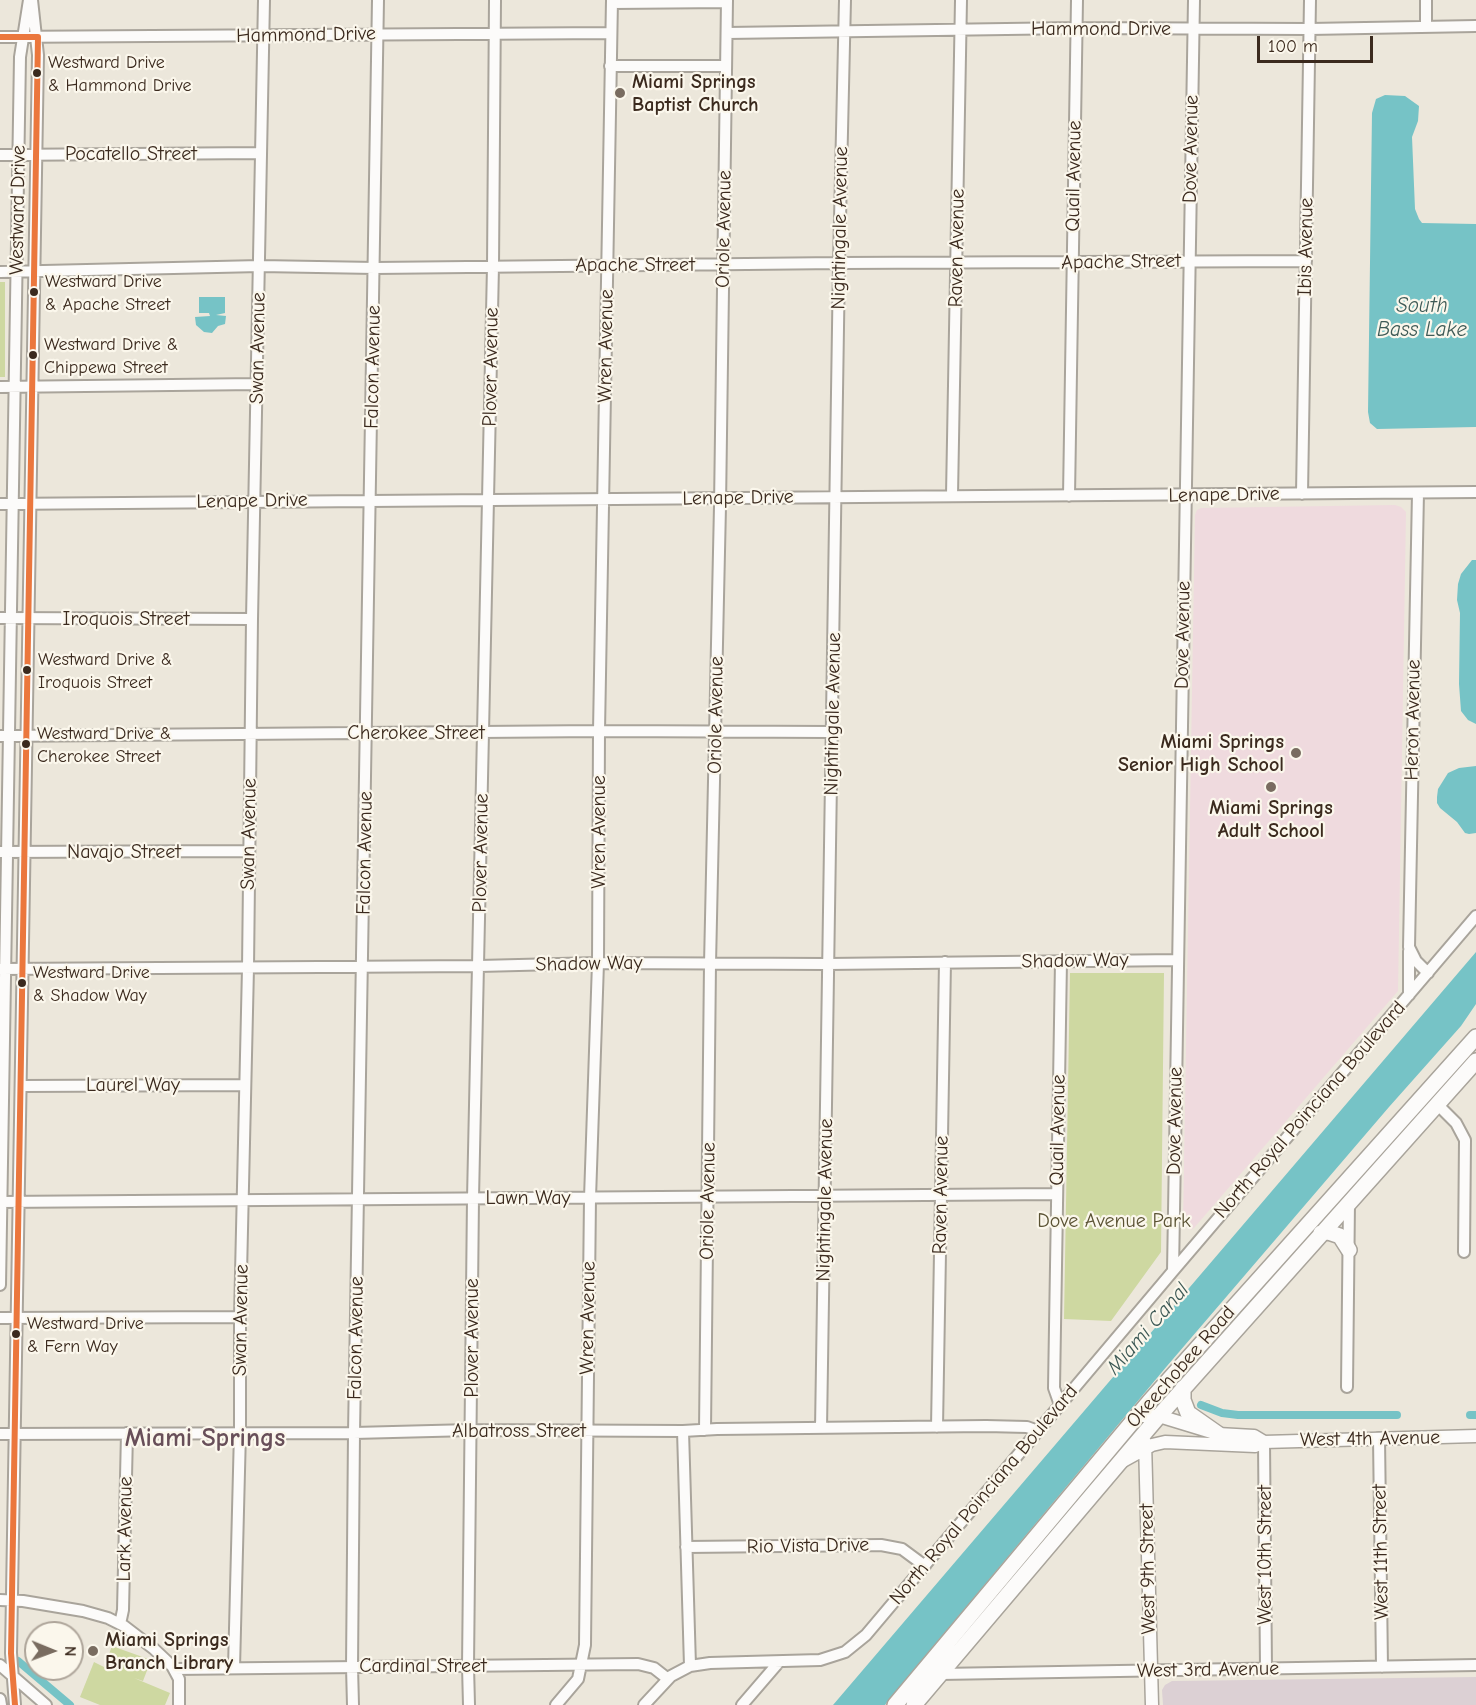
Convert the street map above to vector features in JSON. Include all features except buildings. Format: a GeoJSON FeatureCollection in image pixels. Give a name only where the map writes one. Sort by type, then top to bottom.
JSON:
{"type":"FeatureCollection","features":[{"type":"Feature","properties":{"kind":"highway","name":"Okeechobee Road"},"geometry":{"type":"LineString","coordinates":[[895,1705],[1358,1168],[1476,1037]]}},
{"type":"Feature","properties":{"kind":"highway","name":"Okeechobee Road"},"geometry":{"type":"LineString","coordinates":[[1147,1412],[1184,1388],[1476,1061]]}},
{"type":"Feature","properties":{"kind":"highway"},"geometry":{"type":"LineString","coordinates":[[1437,1104],[1447,1069]]}},
{"type":"Feature","properties":{"kind":"highway"},"geometry":{"type":"LineString","coordinates":[[1349,1202],[1350,1189],[1358,1168]]}},
{"type":"Feature","properties":{"kind":"highway"},"geometry":{"type":"LineString","coordinates":[[1321,1233],[1328,1232],[1340,1236],[1348,1250]]}},
{"type":"Feature","properties":{"kind":"highway"},"geometry":{"type":"LineString","coordinates":[[1184,1388],[1183,1400],[1188,1413],[1218,1434]]}},
{"type":"Feature","properties":{"kind":"highway"},"geometry":{"type":"LineString","coordinates":[[1145,1432],[1147,1412]]}},
{"type":"Feature","properties":{"kind":"highway","name":"Okeechobee Road"},"geometry":{"type":"LineString","coordinates":[[914,1705],[1145,1432]]}},
{"type":"Feature","properties":{"kind":"main road","name":"West 4th Avenue"},"geometry":{"type":"LineString","coordinates":[[1147,1412],[1218,1434],[1254,1436],[1264,1442]]}},
{"type":"Feature","properties":{"kind":"main road","name":"West 9th Street"},"geometry":{"type":"LineString","coordinates":[[1145,1432],[1152,1705]]}},
{"type":"Feature","properties":{"kind":"main road","name":"West 4th Avenue"},"geometry":{"type":"LineString","coordinates":[[1117,1465],[1145,1448],[1165,1442],[1255,1446],[1264,1442],[1476,1436]]}},
{"type":"Feature","properties":{"kind":"street","name":"Westward Drive"},"geometry":{"type":"LineString","coordinates":[[0,1285],[6,618],[13,504],[22,37],[31,0]]}},
{"type":"Feature","properties":{"kind":"street","name":"Westward Drive"},"geometry":{"type":"LineString","coordinates":[[15,1705],[12,1675],[13,1600],[38,37],[31,0]]}},
{"type":"Feature","properties":{"kind":"street","name":"Swan Avenue"},"geometry":{"type":"LineString","coordinates":[[234,1668],[264,0]]}},
{"type":"Feature","properties":{"kind":"street","name":"Falcon Avenue"},"geometry":{"type":"LineString","coordinates":[[353,1705],[354,1433],[378,0]]}},
{"type":"Feature","properties":{"kind":"street","name":"Plover Avenue"},"geometry":{"type":"LineString","coordinates":[[469,1705],[473,1198],[493,266],[495,0]]}},
{"type":"Feature","properties":{"kind":"street","name":"Nightingale Avenue"},"geometry":{"type":"LineString","coordinates":[[821,1428],[845,0]]}},
{"type":"Feature","properties":{"kind":"street","name":"Raven Avenue"},"geometry":{"type":"LineString","coordinates":[[952,495],[961,0]]}},
{"type":"Feature","properties":{"kind":"street","name":"Quail Avenue"},"geometry":{"type":"LineString","coordinates":[[1069,496],[1077,0]]}},
{"type":"Feature","properties":{"kind":"street","name":"Dove Avenue"},"geometry":{"type":"LineString","coordinates":[[1173,1270],[1194,0]]}},
{"type":"Feature","properties":{"kind":"street","name":"Ibis Avenue"},"geometry":{"type":"LineString","coordinates":[[1302,494],[1310,0]]}},
{"type":"Feature","properties":{"kind":"street"},"geometry":{"type":"LineString","coordinates":[[1426,0],[1426,27]]}},
{"type":"Feature","properties":{"kind":"street"},"geometry":{"type":"LineString","coordinates":[[612,2],[727,1]]}},
{"type":"Feature","properties":{"kind":"street","name":"Oriole Avenue"},"geometry":{"type":"LineString","coordinates":[[705,1430],[710,964],[727,1]]}},
{"type":"Feature","properties":{"kind":"street","name":"Wren Avenue"},"geometry":{"type":"LineString","coordinates":[[556,1705],[578,1679],[585,1645],[586,1430],[590,1198],[598,963],[599,731],[612,2]]}},
{"type":"Feature","properties":{"kind":"street","name":"Hammond Drive"},"geometry":{"type":"LineString","coordinates":[[727,33],[1076,28],[1476,27]]}},
{"type":"Feature","properties":{"kind":"street","name":"Hammond Drive"},"geometry":{"type":"LineString","coordinates":[[0,37],[611,33]]}},
{"type":"Feature","properties":{"kind":"street"},"geometry":{"type":"LineString","coordinates":[[610,66],[726,66]]}},
{"type":"Feature","properties":{"kind":"street","name":"Pocatello Street"},"geometry":{"type":"LineString","coordinates":[[0,155],[261,153]]}},
{"type":"Feature","properties":{"kind":"street","name":"Apache Street"},"geometry":{"type":"LineString","coordinates":[[0,272],[260,267],[1306,261]]}},
{"type":"Feature","properties":{"kind":"street"},"geometry":{"type":"LineString","coordinates":[[0,387],[257,384]]}},
{"type":"Feature","properties":{"kind":"street","name":"Lenape Drive"},"geometry":{"type":"LineString","coordinates":[[0,504],[1476,492]]}},
{"type":"Feature","properties":{"kind":"street","name":"Heron Avenue"},"geometry":{"type":"LineString","coordinates":[[1409,994],[1418,493]]}},
{"type":"Feature","properties":{"kind":"street","name":"Iroquois Street"},"geometry":{"type":"LineString","coordinates":[[6,618],[252,619]]}},
{"type":"Feature","properties":{"kind":"street","name":"Cherokee Street"},"geometry":{"type":"LineString","coordinates":[[5,735],[599,731],[832,732]]}},
{"type":"Feature","properties":{"kind":"street","name":"Navajo Street"},"geometry":{"type":"LineString","coordinates":[[4,852],[248,851]]}},
{"type":"Feature","properties":{"kind":"street","name":"North Royal Poinciana Boulevard"},"geometry":{"type":"LineString","coordinates":[[779,1662],[815,1661],[837,1656],[853,1647],[867,1635],[1173,1270],[1476,916]]}},
{"type":"Feature","properties":{"kind":"street"},"geometry":{"type":"LineString","coordinates":[[1409,948],[1416,961],[1428,973]]}},
{"type":"Feature","properties":{"kind":"street","name":"Shadow Way"},"geometry":{"type":"LineString","coordinates":[[2,969],[1178,960]]}},
{"type":"Feature","properties":{"kind":"street","name":"Quail Avenue"},"geometry":{"type":"LineString","coordinates":[[1060,1405],[1054,1388],[1061,961]]}},
{"type":"Feature","properties":{"kind":"street","name":"Raven Avenue"},"geometry":{"type":"LineString","coordinates":[[937,1427],[945,962]]}},
{"type":"Feature","properties":{"kind":"street","name":"Laurel Way"},"geometry":{"type":"LineString","coordinates":[[22,1086],[245,1085]]}},
{"type":"Feature","properties":{"kind":"street"},"geometry":{"type":"LineString","coordinates":[[1437,1104],[1456,1123],[1465,1140],[1464,1252]]}},
{"type":"Feature","properties":{"kind":"street","name":"Lawn Way"},"geometry":{"type":"LineString","coordinates":[[0,1202],[1057,1194]]}},
{"type":"Feature","properties":{"kind":"street"},"geometry":{"type":"LineString","coordinates":[[1347,1387],[1349,1202]]}},
{"type":"Feature","properties":{"kind":"street"},"geometry":{"type":"LineString","coordinates":[[0,1318],[240,1317]]}},
{"type":"Feature","properties":{"kind":"street","name":"Albatross Street"},"geometry":{"type":"LineString","coordinates":[[0,1434],[354,1433],[471,1430],[683,1431],[1022,1426],[1038,1431]]}},
{"type":"Feature","properties":{"kind":"street"},"geometry":{"type":"LineString","coordinates":[[683,1431],[690,1666]]}},
{"type":"Feature","properties":{"kind":"street","name":"Lark Avenue"},"geometry":{"type":"LineString","coordinates":[[120,1624],[123,1610],[127,1433]]}},
{"type":"Feature","properties":{"kind":"street","name":"West 11th Street"},"geometry":{"type":"LineString","coordinates":[[1379,1438],[1382,1667]]}},
{"type":"Feature","properties":{"kind":"street","name":"West 10th Street"},"geometry":{"type":"LineString","coordinates":[[1264,1442],[1266,1669]]}},
{"type":"Feature","properties":{"kind":"street","name":"Rio Vista Drive"},"geometry":{"type":"LineString","coordinates":[[686,1547],[881,1545],[902,1550],[925,1566]]}},
{"type":"Feature","properties":{"kind":"street"},"geometry":{"type":"LineString","coordinates":[[0,1600],[83,1611],[120,1624],[154,1648],[174,1668],[179,1680],[179,1705]]}},
{"type":"Feature","properties":{"kind":"street"},"geometry":{"type":"LineString","coordinates":[[644,1705],[668,1679],[690,1666],[710,1663],[779,1662]]}},
{"type":"Feature","properties":{"kind":"street"},"geometry":{"type":"LineString","coordinates":[[742,1705],[779,1662]]}},
{"type":"Feature","properties":{"kind":"street"},"geometry":{"type":"LineString","coordinates":[[0,1665],[46,1705]]}},
{"type":"Feature","properties":{"kind":"street","name":"Cardinal Street"},"geometry":{"type":"LineString","coordinates":[[174,1668],[646,1665],[668,1679]]}},
{"type":"Feature","properties":{"kind":"street","name":"West 3rd Avenue"},"geometry":{"type":"LineString","coordinates":[[940,1674],[1476,1665]]}},
{"type":"Feature","properties":{"kind":"street"},"geometry":{"type":"LineString","coordinates":[[0,1699],[1,1705]]}},
{"type":"Feature","properties":{"kind":"shaded area","name":"Miami Springs Senior High School"},"geometry":{"type":"Polygon","coordinates":[[[1395,505],[1406,512],[1398,991],[1190,1230],[1183,1225],[1195,515],[1201,508],[1395,505]]]}},
{"type":"Feature","properties":{"kind":"shaded area"},"geometry":{"type":"Polygon","coordinates":[[[1476,1677],[1476,1705],[1163,1705],[1162,1690],[1172,1681],[1476,1677]]]}},
{"type":"Feature","properties":{"kind":"green space"},"geometry":{"type":"Polygon","coordinates":[[[0,282],[5,282],[5,377],[0,377],[0,282]]]}},
{"type":"Feature","properties":{"kind":"green space","name":"Dove Avenue Park"},"geometry":{"type":"Polygon","coordinates":[[[1070,973],[1164,973],[1161,1252],[1111,1321],[1064,1319],[1070,973]]]}},
{"type":"Feature","properties":{"kind":"green space"},"geometry":{"type":"Polygon","coordinates":[[[112,1646],[151,1660],[143,1681],[134,1678],[170,1693],[165,1705],[100,1705],[80,1697],[94,1662],[104,1667],[112,1646]]]}},
{"type":"Feature","properties":{"kind":"water","name":"South Bass Lake"},"geometry":{"type":"Polygon","coordinates":[[[1385,95],[1405,96],[1419,106],[1418,121],[1412,137],[1415,209],[1419,219],[1422,223],[1476,224],[1476,427],[1377,429],[1370,423],[1368,412],[1372,113],[1376,99],[1385,95]]]}},
{"type":"Feature","properties":{"kind":"water"},"geometry":{"type":"Polygon","coordinates":[[[199,297],[225,297],[225,313],[216,315],[226,316],[225,324],[218,326],[212,333],[204,332],[196,325],[195,317],[210,316],[209,313],[199,313],[199,297]]]}},
{"type":"Feature","properties":{"kind":"water"},"geometry":{"type":"Polygon","coordinates":[[[1472,560],[1476,560],[1476,724],[1468,720],[1461,711],[1459,684],[1458,584],[1461,574],[1472,560]]]}},
{"type":"Feature","properties":{"kind":"water"},"geometry":{"type":"Polygon","coordinates":[[[1476,766],[1476,833],[1469,834],[1465,833],[1457,822],[1440,808],[1437,797],[1438,789],[1448,773],[1459,768],[1476,766]]]}},
{"type":"Feature","properties":{"kind":"water"},"geometry":{"type":"Polygon","coordinates":[[[1476,952],[1476,1004],[1461,1026],[1167,1366],[885,1705],[833,1705],[1476,952]]]}},
{"type":"Feature","properties":{"kind":"waterway"},"geometry":{"type":"LineString","coordinates":[[1201,1405],[1222,1413],[1238,1415],[1397,1415]]}},
{"type":"Feature","properties":{"kind":"waterway"},"geometry":{"type":"LineString","coordinates":[[1470,1415],[1476,1415]]}},
{"type":"Feature","properties":{"kind":"waterway"},"geometry":{"type":"LineString","coordinates":[[18,1661],[70,1705]]}},
{"type":"Feature","properties":{"kind":"transit line"},"geometry":{"type":"LineString","coordinates":[[0,37],[38,37],[11,1653],[15,1705]]}},
{"type":"Feature","properties":{"kind":"place","name":"Westward Drive & Hammond Drive"},"geometry":{"type":"Point","coordinates":[37,73]}},
{"type":"Feature","properties":{"kind":"place","name":"Miami Springs Baptist Church"},"geometry":{"type":"Point","coordinates":[620,93]}},
{"type":"Feature","properties":{"kind":"place","name":"Westward Drive & Apache Street"},"geometry":{"type":"Point","coordinates":[34,292]}},
{"type":"Feature","properties":{"kind":"place","name":"Westward Drive & Chippewa Street"},"geometry":{"type":"Point","coordinates":[33,355]}},
{"type":"Feature","properties":{"kind":"place","name":"Westward Drive & Iroquois Street"},"geometry":{"type":"Point","coordinates":[27,670]}},
{"type":"Feature","properties":{"kind":"place","name":"Westward Drive & Cherokee Street"},"geometry":{"type":"Point","coordinates":[26,744]}},
{"type":"Feature","properties":{"kind":"place","name":"Miami Springs Senior High School"},"geometry":{"type":"Point","coordinates":[1296,753]}},
{"type":"Feature","properties":{"kind":"place","name":"Miami Springs Adult School"},"geometry":{"type":"Point","coordinates":[1271,787]}},
{"type":"Feature","properties":{"kind":"place","name":"Westward Drive & Shadow Way"},"geometry":{"type":"Point","coordinates":[22,983]}},
{"type":"Feature","properties":{"kind":"place","name":"Westward Drive & Fern Way"},"geometry":{"type":"Point","coordinates":[16,1334]}},
{"type":"Feature","properties":{"kind":"place","name":"Miami Springs Branch Library"},"geometry":{"type":"Point","coordinates":[93,1651]}},
{"type":"Feature","properties":{"kind":"district","name":"Miami Springs"},"geometry":{"type":"Point","coordinates":[205,1439]}},
{"type":"Feature","properties":{"kind":"water label","name":"Miami Canal"},"geometry":{"type":"Point","coordinates":[1148,1329]}}]}
